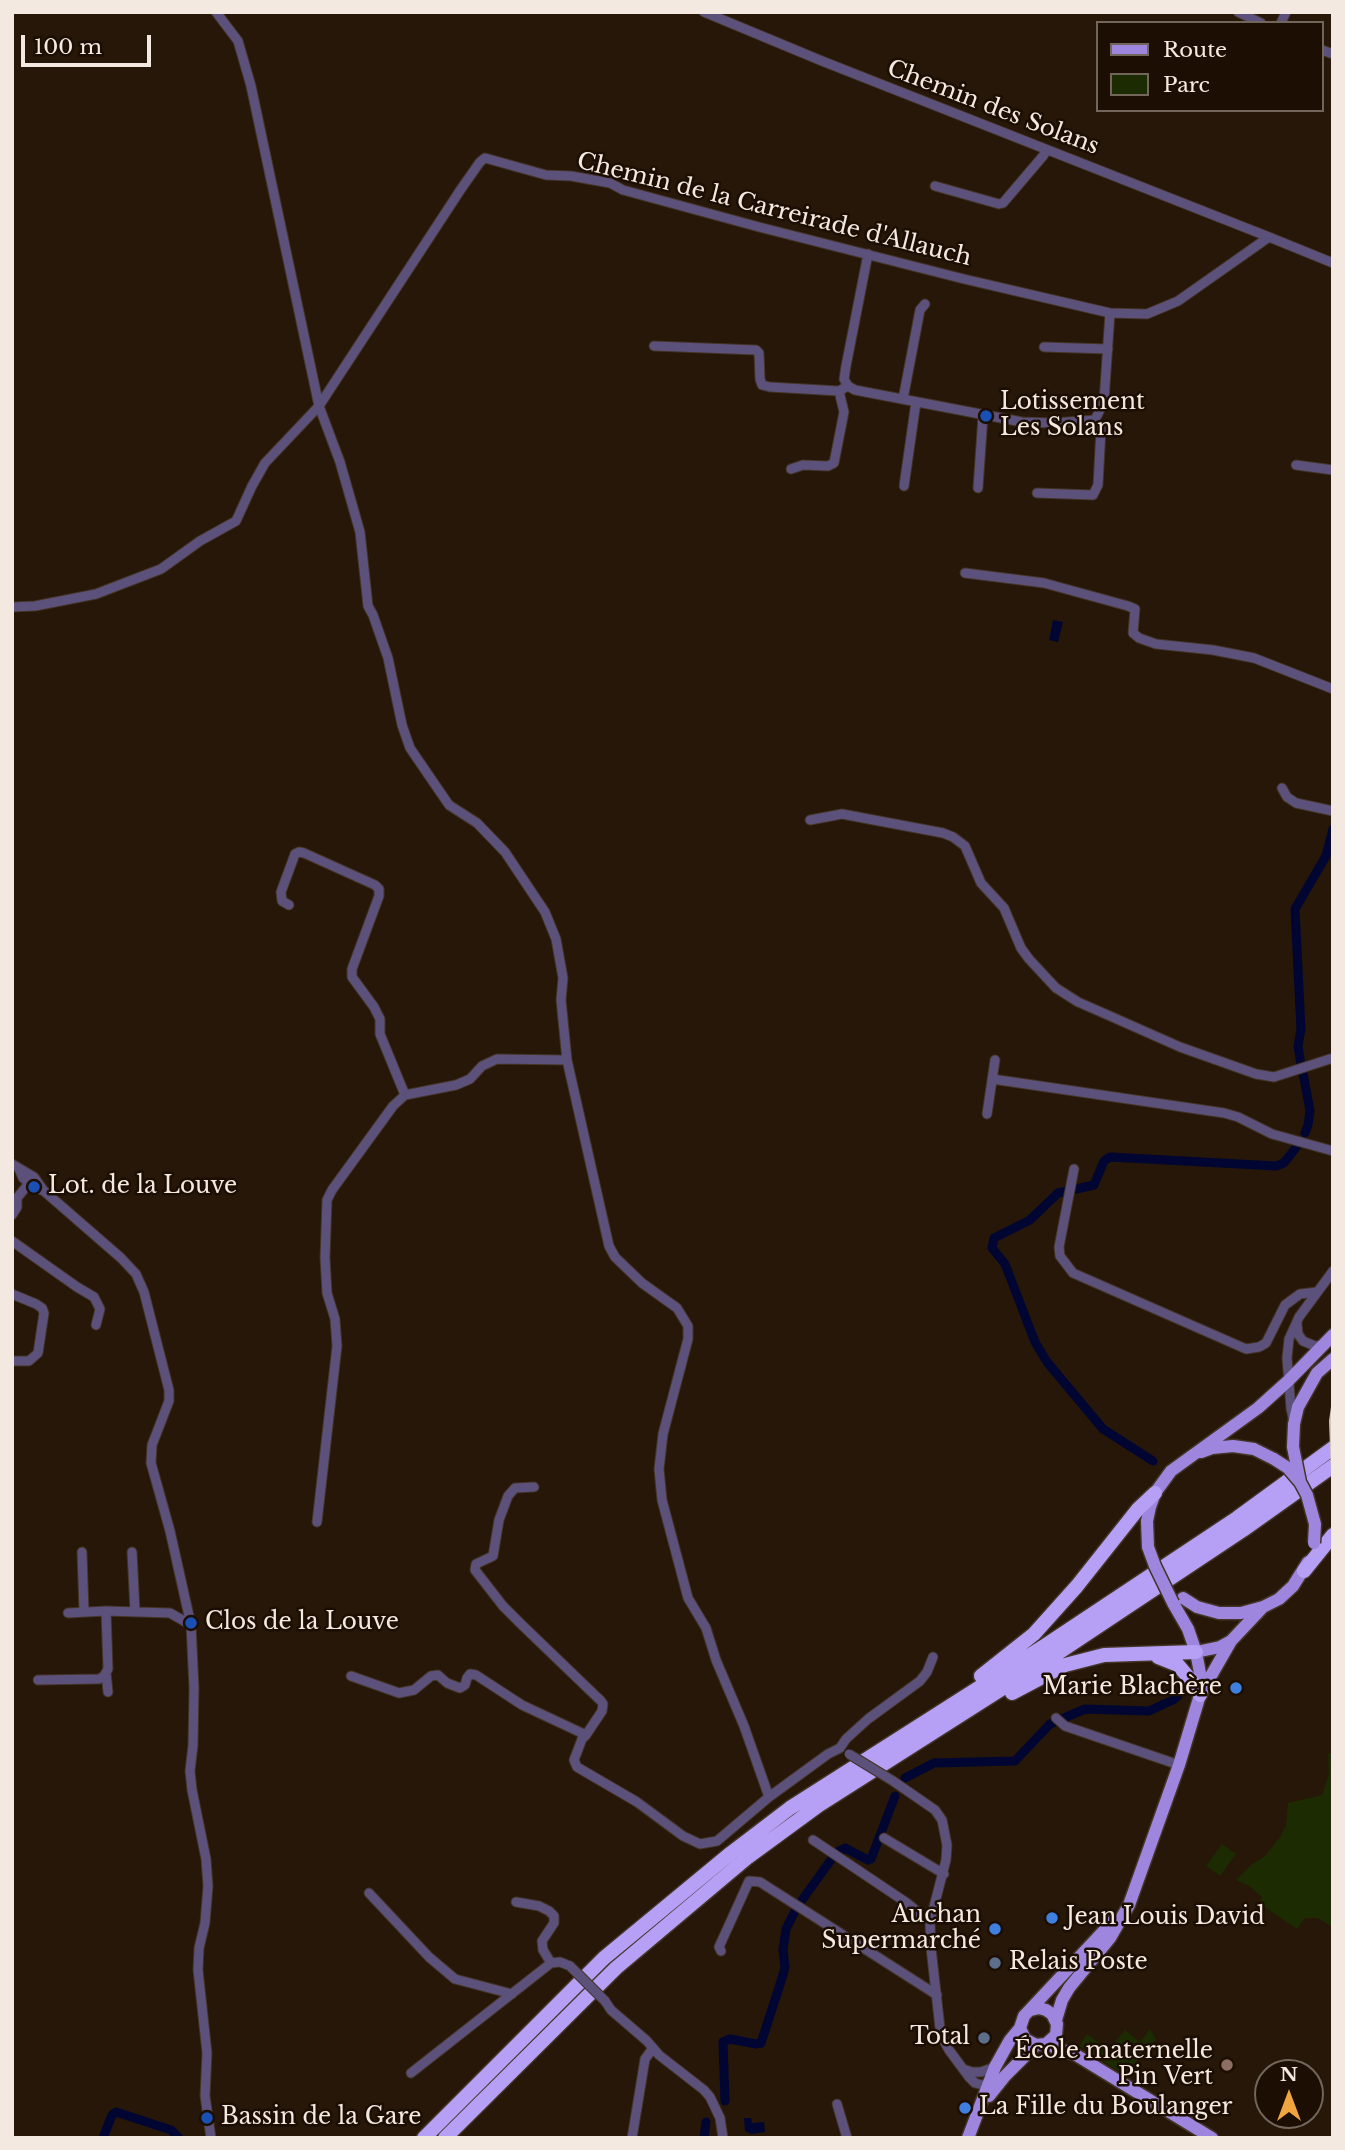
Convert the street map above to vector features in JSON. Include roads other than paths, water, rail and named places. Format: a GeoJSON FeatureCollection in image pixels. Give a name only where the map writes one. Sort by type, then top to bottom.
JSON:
{"type":"FeatureCollection","features":[{"type":"Feature","properties":{"kind":"highway"},"geometry":{"type":"LineString","coordinates":[[424,2138],[604,1958],[730,1853],[790,1808],[1329,1460]]}},
{"type":"Feature","properties":{"kind":"highway"},"geometry":{"type":"LineString","coordinates":[[445,2138],[616,1968],[748,1857],[819,1805],[1061,1651],[1243,1530],[1329,1460]]}},
{"type":"Feature","properties":{"kind":"highway"},"geometry":{"type":"LineString","coordinates":[[896,1740],[1034,1634],[1077,1586],[1138,1509],[1155,1493]]}},
{"type":"Feature","properties":{"kind":"highway"},"geometry":{"type":"LineString","coordinates":[[1304,1572],[1325,1541]]}},
{"type":"Feature","properties":{"kind":"highway"},"geometry":{"type":"LineString","coordinates":[[859,1780],[1065,1665],[1104,1655],[1196,1652]]}},
{"type":"Feature","properties":{"kind":"highway"},"geometry":{"type":"LineString","coordinates":[[1143,1653],[1166,1658],[1178,1665],[1200,1695]]}},
{"type":"Feature","properties":{"kind":"main road"},"geometry":{"type":"LineString","coordinates":[[1200,1695],[1200,1673],[1188,1629],[1178,1601],[1155,1566],[1148,1547],[1147,1521],[1155,1493],[1171,1471],[1258,1408],[1330,1338]]}},
{"type":"Feature","properties":{"kind":"main road"},"geometry":{"type":"LineString","coordinates":[[1325,1541],[1315,1524],[1312,1509],[1300,1482],[1293,1447],[1298,1407],[1317,1373],[1331,1361]]}},
{"type":"Feature","properties":{"kind":"main road"},"geometry":{"type":"LineString","coordinates":[[1192,1455],[1212,1448],[1233,1446],[1254,1450],[1288,1468],[1300,1482]]}},
{"type":"Feature","properties":{"kind":"main road"},"geometry":{"type":"LineString","coordinates":[[1178,1601],[1219,1613],[1241,1613],[1279,1599],[1304,1572]]}},
{"type":"Feature","properties":{"kind":"main road"},"geometry":{"type":"LineString","coordinates":[[992,2085],[1041,2044],[1056,2035],[1062,2000],[1110,1938],[1129,1905],[1179,1765],[1200,1695],[1231,1641],[1263,1607]]}},
{"type":"Feature","properties":{"kind":"main road"},"geometry":{"type":"LineString","coordinates":[[1196,1652],[1220,1647],[1231,1641]]}},
{"type":"Feature","properties":{"kind":"main road"},"geometry":{"type":"LineString","coordinates":[[968,2138],[992,2085],[995,2067],[1020,2028],[1024,2016],[1129,1905]]}},
{"type":"Feature","properties":{"kind":"main road"},"geometry":{"type":"LineString","coordinates":[[1031,2010],[1046,2010],[1076,2055]]}},
{"type":"Feature","properties":{"kind":"main road"},"geometry":{"type":"LineString","coordinates":[[1020,2028],[1025,2039],[1076,2055],[1212,2138]]}},
{"type":"Feature","properties":{"kind":"street"},"geometry":{"type":"LineString","coordinates":[[216,12],[238,41],[251,86],[319,405],[340,462],[360,532],[368,607],[388,658],[402,725],[410,748],[449,805],[477,823],[505,852],[545,912],[556,939],[562,978],[561,1000],[567,1060],[609,1246],[615,1257],[642,1283],[677,1308],[688,1326],[688,1339],[663,1434],[660,1469],[662,1500],[688,1598],[705,1628],[769,1797]]}},
{"type":"Feature","properties":{"kind":"street","name":"Chemin des Solans"},"geometry":{"type":"LineString","coordinates":[[704,12],[1269,237]]}},
{"type":"Feature","properties":{"kind":"street"},"geometry":{"type":"LineString","coordinates":[[1238,12],[1257,21]]}},
{"type":"Feature","properties":{"kind":"street"},"geometry":{"type":"LineString","coordinates":[[935,186],[1003,203],[1047,150]]}},
{"type":"Feature","properties":{"kind":"street","name":"Chemin de la Carreirade d'Allauch"},"geometry":{"type":"LineString","coordinates":[[12,607],[34,606],[96,594],[161,569],[200,541],[236,521],[265,463],[319,405],[461,189],[485,158],[546,175],[610,183],[623,190],[964,279],[1110,313],[1147,314],[1178,301],[1269,237]]}},
{"type":"Feature","properties":{"kind":"street"},"geometry":{"type":"LineString","coordinates":[[1269,237],[1333,263]]}},
{"type":"Feature","properties":{"kind":"street"},"geometry":{"type":"LineString","coordinates":[[868,254],[846,366],[845,379],[849,386],[855,390],[903,400],[1022,422],[1054,424],[1095,420]]}},
{"type":"Feature","properties":{"kind":"street"},"geometry":{"type":"LineString","coordinates":[[903,400],[920,310],[925,304]]}},
{"type":"Feature","properties":{"kind":"street"},"geometry":{"type":"LineString","coordinates":[[1095,420],[1104,401],[1110,313]]}},
{"type":"Feature","properties":{"kind":"street"},"geometry":{"type":"LineString","coordinates":[[654,346],[756,350],[759,353],[762,385],[770,387],[839,391],[849,386]]}},
{"type":"Feature","properties":{"kind":"street"},"geometry":{"type":"LineString","coordinates":[[1044,347],[1108,349]]}},
{"type":"Feature","properties":{"kind":"street"},"geometry":{"type":"LineString","coordinates":[[791,469],[803,465],[828,466],[834,463],[844,412],[839,391]]}},
{"type":"Feature","properties":{"kind":"street"},"geometry":{"type":"LineString","coordinates":[[904,486],[916,402]]}},
{"type":"Feature","properties":{"kind":"street"},"geometry":{"type":"LineString","coordinates":[[978,488],[983,416]]}},
{"type":"Feature","properties":{"kind":"street"},"geometry":{"type":"LineString","coordinates":[[1037,493],[1093,495],[1098,485],[1101,429],[1095,420]]}},
{"type":"Feature","properties":{"kind":"street"},"geometry":{"type":"LineString","coordinates":[[1296,465],[1333,470]]}},
{"type":"Feature","properties":{"kind":"street"},"geometry":{"type":"LineString","coordinates":[[965,573],[1044,583],[1128,606],[1135,609],[1133,633],[1139,638],[1156,644],[1213,650],[1254,658],[1333,689]]}},
{"type":"Feature","properties":{"kind":"street"},"geometry":{"type":"LineString","coordinates":[[1282,788],[1287,797],[1296,803],[1333,811]]}},
{"type":"Feature","properties":{"kind":"street"},"geometry":{"type":"LineString","coordinates":[[810,820],[842,814],[953,837],[965,846],[981,883],[1004,908],[1021,948],[1056,988],[1078,1002],[1180,1047],[1256,1074],[1274,1077],[1333,1058]]}},
{"type":"Feature","properties":{"kind":"street"},"geometry":{"type":"LineString","coordinates":[[289,905],[282,901],[281,892],[295,854],[299,852],[379,889],[379,896],[352,969],[352,977],[380,1019],[380,1034],[405,1095]]}},
{"type":"Feature","properties":{"kind":"street"},"geometry":{"type":"LineString","coordinates":[[317,1522],[337,1346],[335,1319],[327,1293],[326,1270],[327,1200],[332,1190],[393,1106],[405,1095],[470,1079],[482,1066],[497,1059],[567,1060]]}},
{"type":"Feature","properties":{"kind":"street"},"geometry":{"type":"LineString","coordinates":[[986,1114],[995,1060]]}},
{"type":"Feature","properties":{"kind":"street"},"geometry":{"type":"LineString","coordinates":[[992,1079],[1224,1113],[1272,1134],[1333,1151]]}},
{"type":"Feature","properties":{"kind":"street"},"geometry":{"type":"LineString","coordinates":[[15,1167],[28,1172],[32,1180],[136,1274],[144,1292],[169,1390],[169,1401],[152,1445],[152,1472],[170,1531],[191,1625],[194,1688],[190,1771],[206,1859],[208,1886],[198,1970],[207,2053],[205,2096],[211,2138]]}},
{"type":"Feature","properties":{"kind":"street"},"geometry":{"type":"LineString","coordinates":[[1074,1169],[1059,1247],[1060,1256],[1073,1273],[1246,1349],[1259,1348],[1266,1343],[1276,1318],[1285,1305],[1300,1294],[1317,1292]]}},
{"type":"Feature","properties":{"kind":"street"},"geometry":{"type":"LineString","coordinates":[[12,1215],[17,1207],[15,1199],[32,1180]]}},
{"type":"Feature","properties":{"kind":"street"},"geometry":{"type":"LineString","coordinates":[[12,1241],[94,1297],[100,1309],[96,1325]]}},
{"type":"Feature","properties":{"kind":"street"},"geometry":{"type":"LineString","coordinates":[[1294,1424],[1288,1381],[1289,1339],[1333,1271]]}},
{"type":"Feature","properties":{"kind":"street"},"geometry":{"type":"LineString","coordinates":[[12,1294],[36,1304],[44,1313],[38,1353],[29,1362],[12,1361]]}},
{"type":"Feature","properties":{"kind":"street"},"geometry":{"type":"LineString","coordinates":[[1297,1323],[1298,1334],[1303,1341],[1315,1346],[1330,1338]]}},
{"type":"Feature","properties":{"kind":"street"},"geometry":{"type":"LineString","coordinates":[[534,1487],[515,1488],[508,1496],[499,1520],[493,1556],[476,1564],[475,1570],[503,1606],[601,1700],[602,1711],[586,1735],[575,1756],[574,1764],[637,1802],[694,1843],[717,1841],[769,1797],[840,1748],[868,1719],[920,1681],[933,1657]]}},
{"type":"Feature","properties":{"kind":"street"},"geometry":{"type":"LineString","coordinates":[[82,1552],[84,1612]]}},
{"type":"Feature","properties":{"kind":"street"},"geometry":{"type":"LineString","coordinates":[[132,1552],[135,1611]]}},
{"type":"Feature","properties":{"kind":"street"},"geometry":{"type":"LineString","coordinates":[[106,1611],[108,1692]]}},
{"type":"Feature","properties":{"kind":"street"},"geometry":{"type":"LineString","coordinates":[[68,1613],[135,1611],[170,1614],[191,1625]]}},
{"type":"Feature","properties":{"kind":"street"},"geometry":{"type":"LineString","coordinates":[[38,1680],[99,1679],[106,1673]]}},
{"type":"Feature","properties":{"kind":"street"},"geometry":{"type":"LineString","coordinates":[[351,1676],[399,1693],[414,1690],[430,1676],[438,1675],[447,1683],[460,1688],[465,1685],[470,1674],[476,1675],[523,1705],[586,1735]]}},
{"type":"Feature","properties":{"kind":"street"},"geometry":{"type":"LineString","coordinates":[[1058,1720],[1179,1765]]}},
{"type":"Feature","properties":{"kind":"street"},"geometry":{"type":"LineString","coordinates":[[840,1748],[936,1810],[942,1820],[947,1845],[944,1874],[930,1922],[942,2037],[975,2083],[992,2085]]}},
{"type":"Feature","properties":{"kind":"street"},"geometry":{"type":"LineString","coordinates":[[884,1838],[944,1874]]}},
{"type":"Feature","properties":{"kind":"street"},"geometry":{"type":"LineString","coordinates":[[813,1840],[907,1903],[930,1922]]}},
{"type":"Feature","properties":{"kind":"street"},"geometry":{"type":"LineString","coordinates":[[721,1951],[719,1947],[749,1881],[760,1882],[937,1995]]}},
{"type":"Feature","properties":{"kind":"street"},"geometry":{"type":"LineString","coordinates":[[369,1893],[429,1957],[454,1979],[512,1994]]}},
{"type":"Feature","properties":{"kind":"street"},"geometry":{"type":"LineString","coordinates":[[516,1902],[539,1906],[554,1916],[554,1923],[542,1941],[543,1950],[551,1963]]}},
{"type":"Feature","properties":{"kind":"street"},"geometry":{"type":"LineString","coordinates":[[411,2073],[551,1963],[560,1962],[570,1966],[611,2010],[659,2055],[704,2090],[720,2118],[723,2138]]}},
{"type":"Feature","properties":{"kind":"street"},"geometry":{"type":"LineString","coordinates":[[632,2138],[645,2059],[653,2048]]}},
{"type":"Feature","properties":{"kind":"street"},"geometry":{"type":"LineString","coordinates":[[963,2069],[981,2072],[995,2067]]}},
{"type":"Feature","properties":{"kind":"street"},"geometry":{"type":"LineString","coordinates":[[837,2104],[847,2138]]}},
{"type":"Feature","properties":{"kind":"water"},"geometry":{"type":"Polygon","coordinates":[[[1053,620],[1063,622],[1058,642],[1049,640],[1053,620]]]}},
{"type":"Feature","properties":{"kind":"water"},"geometry":{"type":"Polygon","coordinates":[[[744,2118],[751,2118],[752,2123],[764,2122],[765,2132],[751,2134],[745,2131],[744,2118]]]}},
{"type":"Feature","properties":{"kind":"waterway"},"geometry":{"type":"LineString","coordinates":[[1301,1065],[1298,1046],[1301,1029],[1295,909],[1326,856],[1333,829]]}},
{"type":"Feature","properties":{"kind":"waterway"},"geometry":{"type":"LineString","coordinates":[[1303,1073],[1310,1111],[1305,1133]]}},
{"type":"Feature","properties":{"kind":"waterway"},"geometry":{"type":"LineString","coordinates":[[1153,1461],[1103,1429],[1047,1362],[1035,1342],[1005,1264],[992,1248],[994,1238],[1030,1220],[1058,1193],[1094,1185],[1104,1161],[1110,1157],[1276,1166],[1284,1163],[1298,1145]]}},
{"type":"Feature","properties":{"kind":"waterway"},"geometry":{"type":"LineString","coordinates":[[905,1778],[934,1763],[1015,1761],[1050,1724],[1085,1709],[1149,1711],[1178,1696]]}},
{"type":"Feature","properties":{"kind":"waterway"},"geometry":{"type":"LineString","coordinates":[[837,1852],[845,1848],[871,1859],[895,1796]]}},
{"type":"Feature","properties":{"kind":"waterway"},"geometry":{"type":"LineString","coordinates":[[800,1903],[833,1857]]}},
{"type":"Feature","properties":{"kind":"waterway"},"geometry":{"type":"LineString","coordinates":[[725,2101],[723,2042],[730,2039],[761,2043],[785,1967],[783,1950],[786,1929],[797,1907]]}},
{"type":"Feature","properties":{"kind":"waterway"},"geometry":{"type":"LineString","coordinates":[[103,2138],[112,2115],[116,2112],[171,2130],[179,2138]]}},
{"type":"Feature","properties":{"kind":"waterway"},"geometry":{"type":"LineString","coordinates":[[704,2138],[706,2122]]}},
{"type":"Feature","properties":{"kind":"tram line"},"geometry":{"type":"LineString","coordinates":[[1333,1400],[1330,1421],[1333,1499]]}},
{"type":"Feature","properties":{"kind":"place","name":"Lotissement Les Solans"},"geometry":{"type":"Point","coordinates":[986,416]}},
{"type":"Feature","properties":{"kind":"place","name":"Lot. de la Louve"},"geometry":{"type":"Point","coordinates":[34,1187]}},
{"type":"Feature","properties":{"kind":"place","name":"Clos de la Louve"},"geometry":{"type":"Point","coordinates":[191,1623]}},
{"type":"Feature","properties":{"kind":"place","name":"Marie Blachère"},"geometry":{"type":"Point","coordinates":[1236,1688]}},
{"type":"Feature","properties":{"kind":"place","name":"Jean Louis David"},"geometry":{"type":"Point","coordinates":[1052,1918]}},
{"type":"Feature","properties":{"kind":"place","name":"Auchan Supermarché"},"geometry":{"type":"Point","coordinates":[995,1929]}},
{"type":"Feature","properties":{"kind":"place","name":"Relais Poste"},"geometry":{"type":"Point","coordinates":[995,1963]}},
{"type":"Feature","properties":{"kind":"place","name":"Total"},"geometry":{"type":"Point","coordinates":[984,2038]}},
{"type":"Feature","properties":{"kind":"place","name":"École maternelle Pin Vert"},"geometry":{"type":"Point","coordinates":[1227,2065]}},
{"type":"Feature","properties":{"kind":"place","name":"La Fille du Boulanger"},"geometry":{"type":"Point","coordinates":[965,2108]}},
{"type":"Feature","properties":{"kind":"place","name":"Bassin de la Gare"},"geometry":{"type":"Point","coordinates":[207,2118]}}]}
